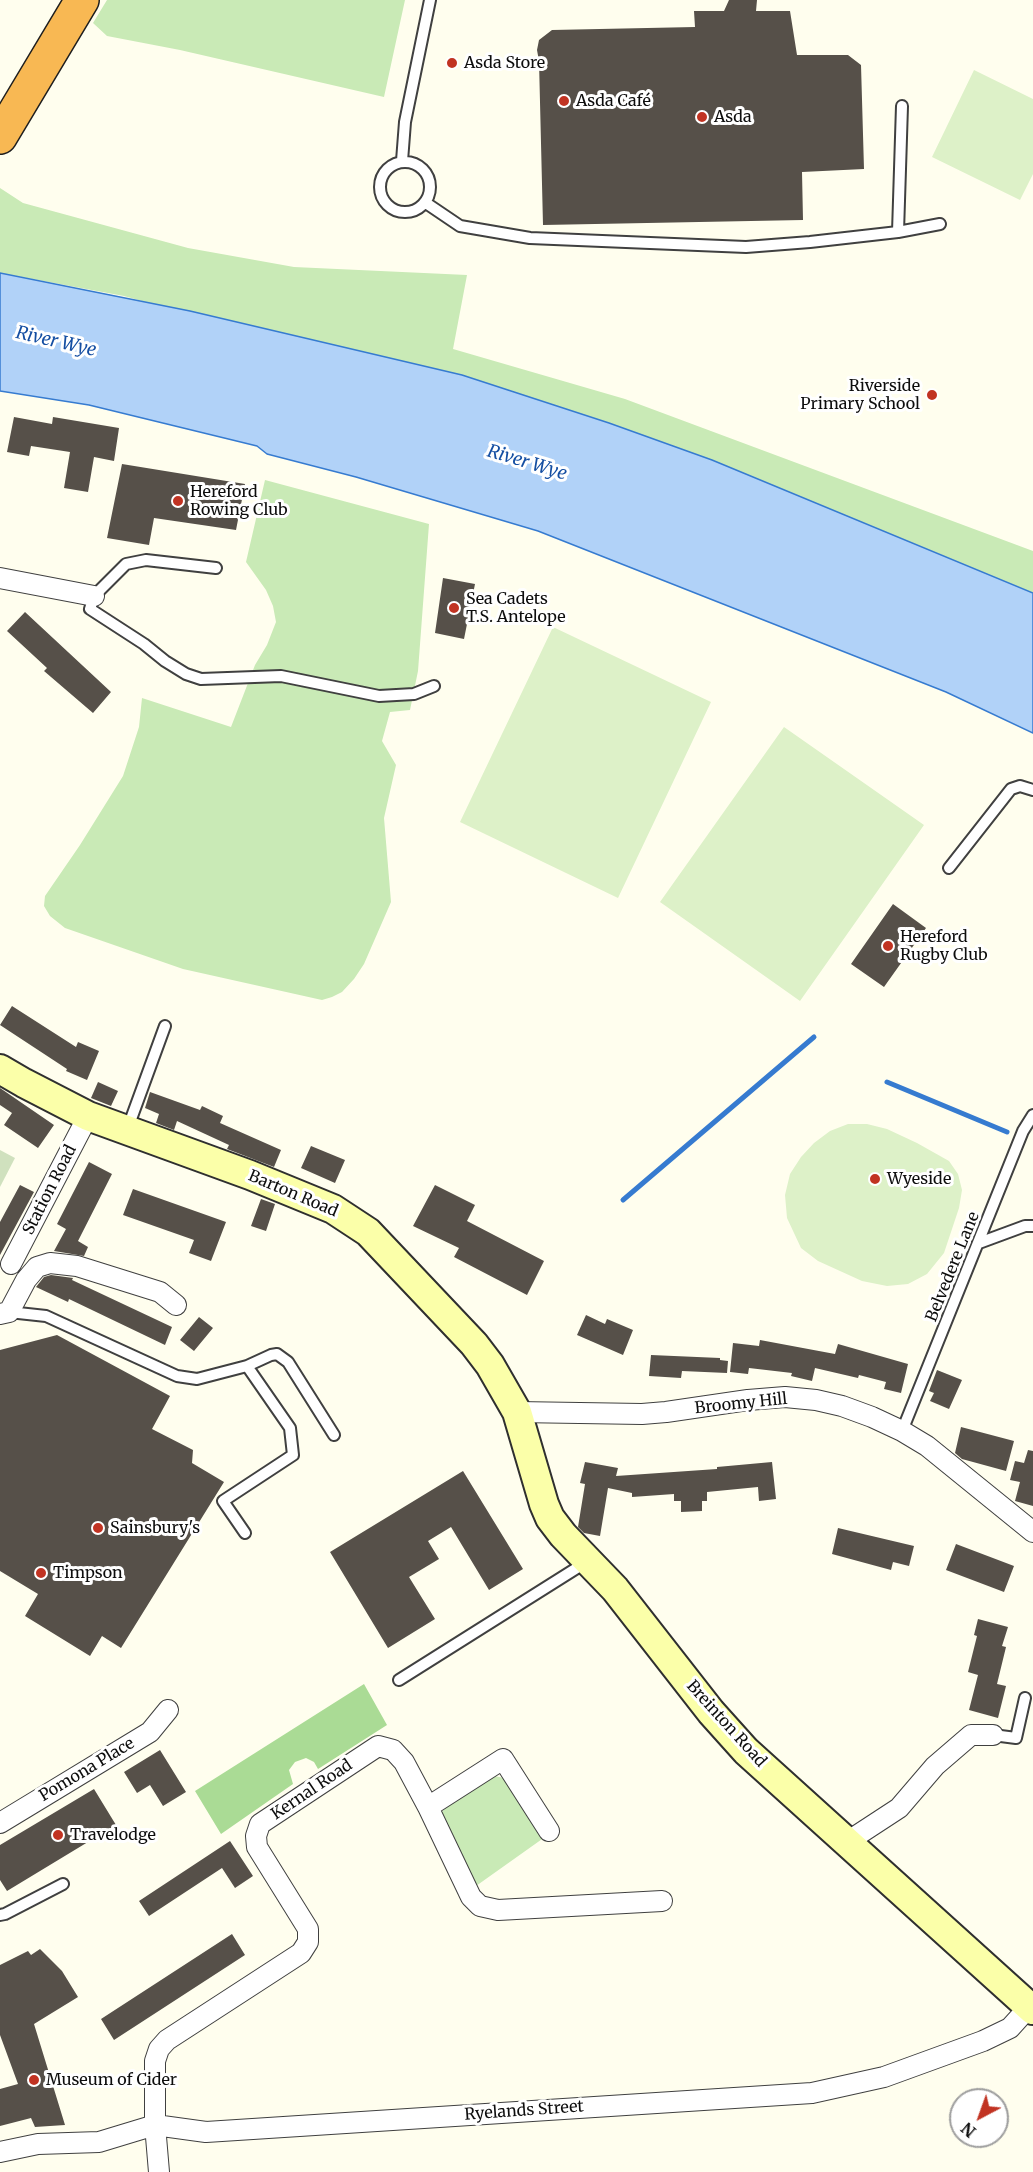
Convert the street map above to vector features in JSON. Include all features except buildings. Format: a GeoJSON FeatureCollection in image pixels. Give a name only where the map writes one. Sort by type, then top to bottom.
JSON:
{"type":"FeatureCollection","features":[{"type":"Feature","properties":{"kind":"highway"},"geometry":{"type":"LineString","coordinates":[[0,94],[58,0]]}},
{"type":"Feature","properties":{"kind":"highway"},"geometry":{"type":"LineString","coordinates":[[0,137],[82,0]]}},
{"type":"Feature","properties":{"kind":"street"},"geometry":{"type":"LineString","coordinates":[[0,578],[94,596]]}},
{"type":"Feature","properties":{"kind":"street","name":"Barton Road"},"geometry":{"type":"LineString","coordinates":[[0,1069],[88,1116],[250,1175],[333,1209],[351,1220],[368,1232],[405,1269],[482,1355],[516,1412]]}},
{"type":"Feature","properties":{"kind":"street","name":"Station Road"},"geometry":{"type":"LineString","coordinates":[[11,1264],[88,1116]]}},
{"type":"Feature","properties":{"kind":"street"},"geometry":{"type":"LineString","coordinates":[[5,1313],[37,1267],[51,1263],[77,1266],[160,1292],[176,1305]]}},
{"type":"Feature","properties":{"kind":"street","name":"Broomy Hill"},"geometry":{"type":"LineString","coordinates":[[516,1412],[642,1414],[784,1397],[816,1400],[842,1406],[902,1431],[958,1470],[1033,1532]]}},
{"type":"Feature","properties":{"kind":"street","name":"Breinton Road"},"geometry":{"type":"LineString","coordinates":[[516,1412],[547,1511],[563,1535],[615,1589],[711,1712],[746,1751],[1032,2008]]}},
{"type":"Feature","properties":{"kind":"street","name":"Pomona Place"},"geometry":{"type":"LineString","coordinates":[[0,1823],[150,1732],[168,1710]]}},
{"type":"Feature","properties":{"kind":"street"},"geometry":{"type":"LineString","coordinates":[[847,1842],[899,1808],[935,1766],[971,1735],[993,1734]]}},
{"type":"Feature","properties":{"kind":"street","name":"Kernal Road"},"geometry":{"type":"LineString","coordinates":[[155,2126],[155,2061],[159,2049],[167,2040],[301,1953],[308,1942],[308,1929],[256,1847],[256,1836],[260,1824],[378,1746],[393,1750],[404,1762],[471,1896],[480,1906],[498,1910],[662,1901]]}},
{"type":"Feature","properties":{"kind":"street"},"geometry":{"type":"LineString","coordinates":[[428,1807],[504,1759],[549,1831]]}},
{"type":"Feature","properties":{"kind":"street","name":"Ryelands Street"},"geometry":{"type":"LineString","coordinates":[[0,2152],[38,2144],[99,2142],[155,2126],[206,2132],[812,2092],[884,2077],[982,2042],[1010,2028],[1032,2008]]}},
{"type":"Feature","properties":{"kind":"street"},"geometry":{"type":"LineString","coordinates":[[155,2126],[159,2172]]}},
{"type":"Feature","properties":{"kind":"lane"},"geometry":{"type":"LineString","coordinates":[[402,161],[405,122],[430,0]]}},
{"type":"Feature","properties":{"kind":"lane"},"geometry":{"type":"LineString","coordinates":[[898,232],[902,106]]}},
{"type":"Feature","properties":{"kind":"lane"},"geometry":{"type":"LineString","coordinates":[[402,161],[417,164],[429,177],[430,195],[426,203],[419,209],[402,212],[393,209],[382,198],[380,182],[383,174],[394,164],[402,161]]}},
{"type":"Feature","properties":{"kind":"lane"},"geometry":{"type":"LineString","coordinates":[[426,203],[460,226],[530,238],[746,247],[898,232],[940,224]]}},
{"type":"Feature","properties":{"kind":"lane"},"geometry":{"type":"LineString","coordinates":[[216,568],[146,560],[126,564],[94,596],[90,609],[144,644],[165,661],[186,674],[201,679],[281,676],[379,696],[414,694],[434,686]]}},
{"type":"Feature","properties":{"kind":"lane"},"geometry":{"type":"LineString","coordinates":[[949,868],[1011,789],[1020,786],[1033,790]]}},
{"type":"Feature","properties":{"kind":"lane"},"geometry":{"type":"LineString","coordinates":[[128,1130],[165,1026]]}},
{"type":"Feature","properties":{"kind":"lane","name":"Belvedere Lane"},"geometry":{"type":"LineString","coordinates":[[902,1431],[1023,1131],[1033,1115]]}},
{"type":"Feature","properties":{"kind":"lane"},"geometry":{"type":"LineString","coordinates":[[979,1243],[1025,1226],[1033,1226]]}},
{"type":"Feature","properties":{"kind":"lane"},"geometry":{"type":"LineString","coordinates":[[5,1313],[46,1316],[177,1376],[197,1380],[247,1366],[271,1355],[282,1357],[288,1362],[334,1435]]}},
{"type":"Feature","properties":{"kind":"lane"},"geometry":{"type":"LineString","coordinates":[[246,1533],[223,1501],[292,1455],[290,1428],[247,1366]]}},
{"type":"Feature","properties":{"kind":"lane"},"geometry":{"type":"LineString","coordinates":[[399,1680],[589,1561]]}},
{"type":"Feature","properties":{"kind":"lane"},"geometry":{"type":"LineString","coordinates":[[993,1734],[1016,1738],[1025,1698]]}},
{"type":"Feature","properties":{"kind":"lane"},"geometry":{"type":"LineString","coordinates":[[0,1914],[5,1914],[63,1884]]}},
{"type":"Feature","properties":{"kind":"green space"},"geometry":{"type":"Polygon","coordinates":[[[107,0],[405,0],[384,97],[180,50],[107,36],[93,23],[107,0]]]}},
{"type":"Feature","properties":{"kind":"green space"},"geometry":{"type":"Polygon","coordinates":[[[974,70],[1033,99],[1033,174],[1020,200],[932,157],[974,70]]]}},
{"type":"Feature","properties":{"kind":"green space"},"geometry":{"type":"Polygon","coordinates":[[[0,188],[23,203],[188,248],[294,267],[467,275],[453,349],[625,399],[1033,551],[1033,593],[712,460],[124,296],[0,273],[0,188]]]}},
{"type":"Feature","properties":{"kind":"green space"},"geometry":{"type":"Polygon","coordinates":[[[265,480],[429,524],[418,671],[410,710],[390,712],[382,741],[396,765],[384,818],[391,902],[364,964],[354,979],[342,992],[322,1000],[183,969],[65,928],[50,916],[44,906],[45,896],[123,776],[139,727],[142,698],[231,727],[255,665],[267,645],[276,622],[273,606],[266,590],[246,562],[265,480]]]}},
{"type":"Feature","properties":{"kind":"green space"},"geometry":{"type":"Polygon","coordinates":[[[553,627],[711,702],[618,898],[460,822],[553,627]]]}},
{"type":"Feature","properties":{"kind":"green space"},"geometry":{"type":"Polygon","coordinates":[[[784,727],[924,825],[800,1001],[660,902],[784,727]]]}},
{"type":"Feature","properties":{"kind":"green space"},"geometry":{"type":"Polygon","coordinates":[[[848,1124],[867,1124],[887,1129],[949,1161],[958,1174],[962,1190],[959,1208],[944,1253],[927,1274],[908,1284],[887,1286],[862,1281],[818,1261],[801,1248],[787,1218],[785,1195],[790,1174],[801,1157],[830,1131],[848,1124]]]}},
{"type":"Feature","properties":{"kind":"green space"},"geometry":{"type":"Polygon","coordinates":[[[0,1150],[15,1158],[0,1187],[0,1150]]]}},
{"type":"Feature","properties":{"kind":"green space"},"geometry":{"type":"Polygon","coordinates":[[[364,1684],[387,1725],[318,1769],[314,1762],[306,1758],[295,1762],[289,1770],[293,1784],[221,1834],[195,1791],[364,1684]]]}},
{"type":"Feature","properties":{"kind":"green space"},"geometry":{"type":"Polygon","coordinates":[[[494,1776],[504,1778],[545,1837],[476,1886],[440,1821],[442,1812],[447,1806],[494,1776]]]}},
{"type":"Feature","properties":{"kind":"water","name":"River Wye"},"geometry":{"type":"Polygon","coordinates":[[[0,273],[190,311],[462,375],[609,423],[712,460],[1033,593],[1033,733],[946,692],[538,531],[356,477],[267,454],[257,446],[89,405],[0,391],[0,273]]]}},
{"type":"Feature","properties":{"kind":"waterway"},"geometry":{"type":"LineString","coordinates":[[623,1200],[814,1037]]}},
{"type":"Feature","properties":{"kind":"waterway"},"geometry":{"type":"LineString","coordinates":[[887,1082],[1007,1132]]}},
{"type":"Feature","properties":{"kind":"place","name":"Asda Store"},"geometry":{"type":"Point","coordinates":[452,63]}},
{"type":"Feature","properties":{"kind":"place","name":"Asda Café"},"geometry":{"type":"Point","coordinates":[564,101]}},
{"type":"Feature","properties":{"kind":"place","name":"Asda"},"geometry":{"type":"Point","coordinates":[702,117]}},
{"type":"Feature","properties":{"kind":"place","name":"Riverside Primary School"},"geometry":{"type":"Point","coordinates":[932,395]}},
{"type":"Feature","properties":{"kind":"place","name":"Hereford Rowing Club"},"geometry":{"type":"Point","coordinates":[178,501]}},
{"type":"Feature","properties":{"kind":"place","name":"Sea Cadets T.S. Antelope"},"geometry":{"type":"Point","coordinates":[454,608]}},
{"type":"Feature","properties":{"kind":"place","name":"Hereford Rugby Club"},"geometry":{"type":"Point","coordinates":[888,946]}},
{"type":"Feature","properties":{"kind":"place","name":"Wyeside"},"geometry":{"type":"Point","coordinates":[875,1179]}},
{"type":"Feature","properties":{"kind":"place","name":"Sainsbury's"},"geometry":{"type":"Point","coordinates":[98,1528]}},
{"type":"Feature","properties":{"kind":"place","name":"Timpson"},"geometry":{"type":"Point","coordinates":[41,1573]}},
{"type":"Feature","properties":{"kind":"place","name":"Travelodge"},"geometry":{"type":"Point","coordinates":[58,1835]}},
{"type":"Feature","properties":{"kind":"place","name":"Museum of Cider"},"geometry":{"type":"Point","coordinates":[34,2080]}}]}
